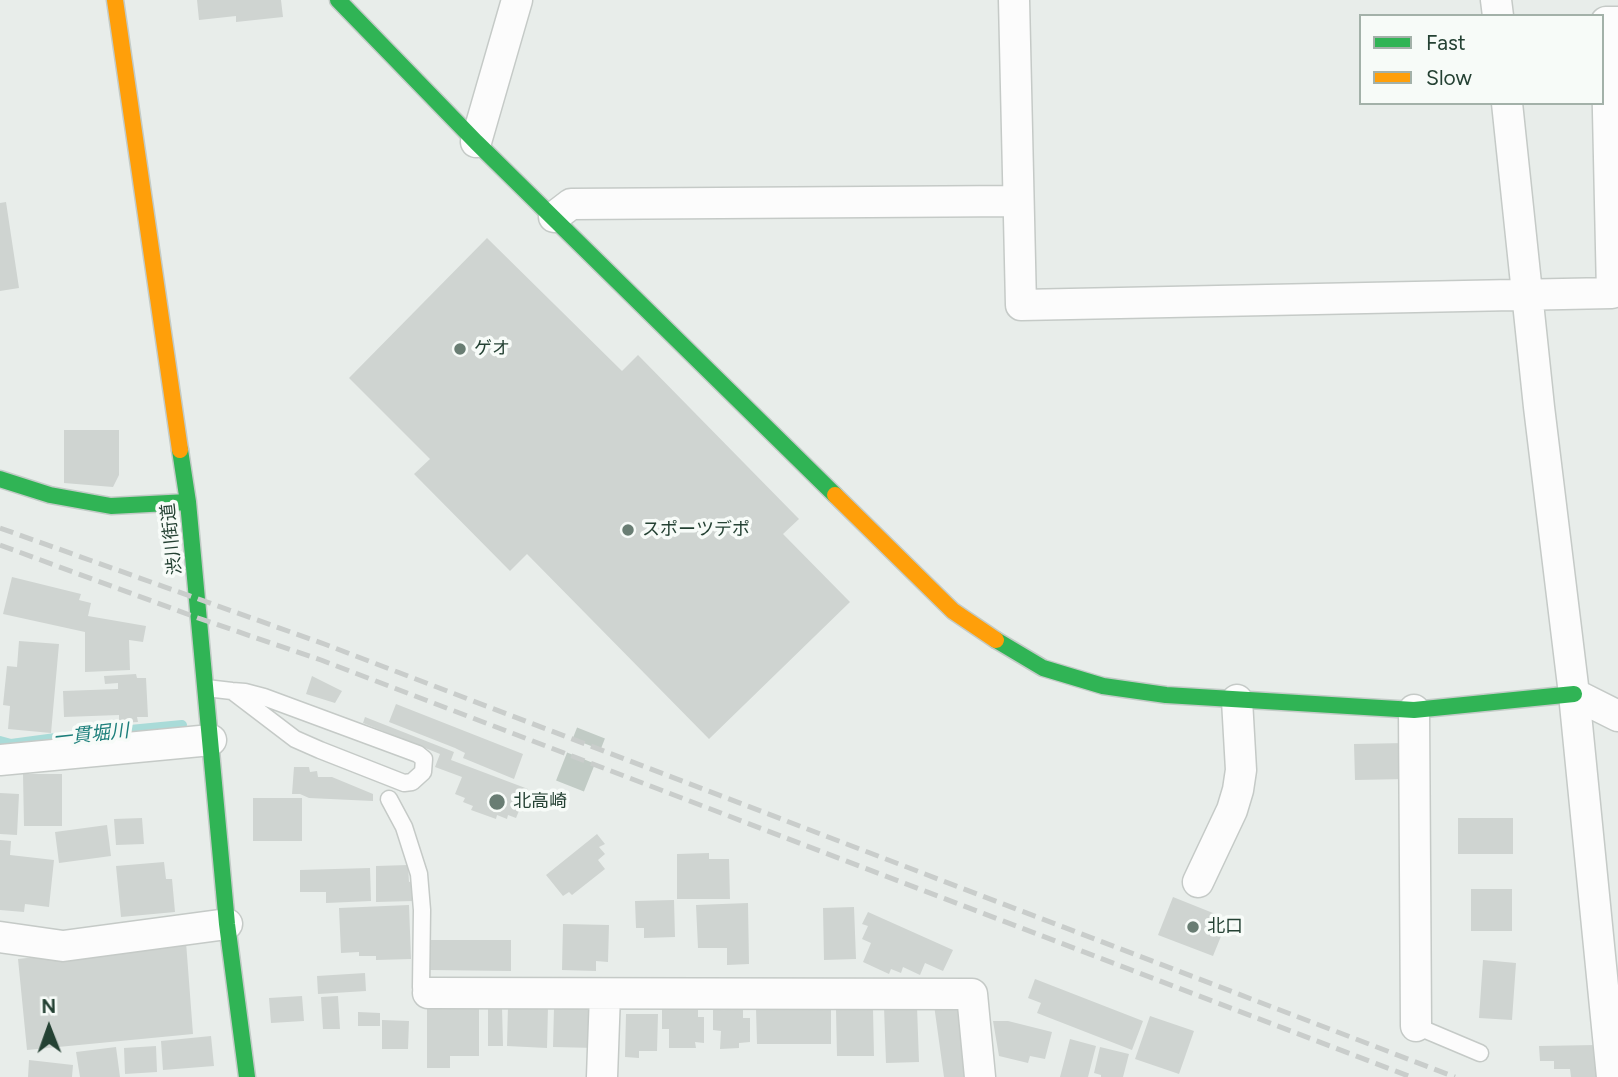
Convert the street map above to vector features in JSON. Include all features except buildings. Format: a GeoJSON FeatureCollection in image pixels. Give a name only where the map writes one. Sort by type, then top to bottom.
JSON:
{"type":"FeatureCollection","features":[{"type":"Feature","properties":{"kind":"street","name":"渋川街道"},"geometry":{"type":"LineString","coordinates":[[116,0],[188,502],[227,924],[247,1077]]}},
{"type":"Feature","properties":{"kind":"street"},"geometry":{"type":"LineString","coordinates":[[338,0],[476,142],[878,539],[962,617],[1043,668],[1103,686],[1166,695],[1414,709],[1574,694],[1618,716]]}},
{"type":"Feature","properties":{"kind":"street"},"geometry":{"type":"LineString","coordinates":[[476,142],[517,0]]}},
{"type":"Feature","properties":{"kind":"street"},"geometry":{"type":"LineString","coordinates":[[1014,0],[1021,305],[1612,293],[1606,22],[1618,22]]}},
{"type":"Feature","properties":{"kind":"street"},"geometry":{"type":"LineString","coordinates":[[1507,105],[1540,420],[1574,694],[1608,922],[1612,1077]]}},
{"type":"Feature","properties":{"kind":"street"},"geometry":{"type":"LineString","coordinates":[[554,217],[571,204],[1018,201]]}},
{"type":"Feature","properties":{"kind":"street"},"geometry":{"type":"LineString","coordinates":[[0,479],[50,495],[111,506],[188,502]]}},
{"type":"Feature","properties":{"kind":"street"},"geometry":{"type":"LineString","coordinates":[[1198,882],[1232,810],[1238,790],[1241,770],[1237,700]]}},
{"type":"Feature","properties":{"kind":"street"},"geometry":{"type":"LineString","coordinates":[[1414,709],[1416,1026]]}},
{"type":"Feature","properties":{"kind":"street"},"geometry":{"type":"LineString","coordinates":[[0,760],[211,740]]}},
{"type":"Feature","properties":{"kind":"street"},"geometry":{"type":"LineString","coordinates":[[0,937],[63,946],[227,924]]}},
{"type":"Feature","properties":{"kind":"street"},"geometry":{"type":"LineString","coordinates":[[428,993],[972,994],[980,1077]]}},
{"type":"Feature","properties":{"kind":"street"},"geometry":{"type":"LineString","coordinates":[[602,1077],[605,994]]}},
{"type":"Feature","properties":{"kind":"lane"},"geometry":{"type":"LineString","coordinates":[[206,688],[232,691],[264,697],[418,754],[424,759],[423,772],[412,782],[404,783],[320,750],[295,739],[232,691]]}},
{"type":"Feature","properties":{"kind":"lane"},"geometry":{"type":"LineString","coordinates":[[389,799],[404,827],[419,874],[422,910],[421,987],[428,993]]}},
{"type":"Feature","properties":{"kind":"lane"},"geometry":{"type":"LineString","coordinates":[[1416,1026],[1480,1053]]}},
{"type":"Feature","properties":{"kind":"waterway","name":"一貫堀川"},"geometry":{"type":"LineString","coordinates":[[0,741],[11,744],[182,725]]}},
{"type":"Feature","properties":{"kind":"tunnel"},"geometry":{"type":"LineString","coordinates":[[570,786],[591,733]]}},
{"type":"Feature","properties":{"kind":"railway"},"geometry":{"type":"LineString","coordinates":[[0,528],[327,645],[1455,1077]]}},
{"type":"Feature","properties":{"kind":"railway"},"geometry":{"type":"LineString","coordinates":[[0,545],[321,660],[1411,1077]]}},
{"type":"Feature","properties":{"kind":"traffic: fast"},"geometry":{"type":"LineString","coordinates":[[338,0],[476,142],[835,495]]}},
{"type":"Feature","properties":{"kind":"traffic: fast"},"geometry":{"type":"LineString","coordinates":[[180,450],[188,502],[227,924],[247,1077]]}},
{"type":"Feature","properties":{"kind":"traffic: fast"},"geometry":{"type":"LineString","coordinates":[[0,479],[50,495],[111,506],[188,502]]}},
{"type":"Feature","properties":{"kind":"traffic: fast"},"geometry":{"type":"LineString","coordinates":[[996,640],[1043,668],[1103,686],[1166,695],[1414,710],[1574,694]]}},
{"type":"Feature","properties":{"kind":"traffic: slow"},"geometry":{"type":"LineString","coordinates":[[115,0],[180,450]]}},
{"type":"Feature","properties":{"kind":"traffic: slow"},"geometry":{"type":"LineString","coordinates":[[835,495],[953,611],[996,640]]}},
{"type":"Feature","properties":{"kind":"place","name":"ゲオ"},"geometry":{"type":"Point","coordinates":[460,349]}},
{"type":"Feature","properties":{"kind":"place","name":"スポーツデポ"},"geometry":{"type":"Point","coordinates":[628,530]}},
{"type":"Feature","properties":{"kind":"place","name":"北高崎"},"geometry":{"type":"Point","coordinates":[497,802]}},
{"type":"Feature","properties":{"kind":"place","name":"北口"},"geometry":{"type":"Point","coordinates":[1193,927]}}]}
